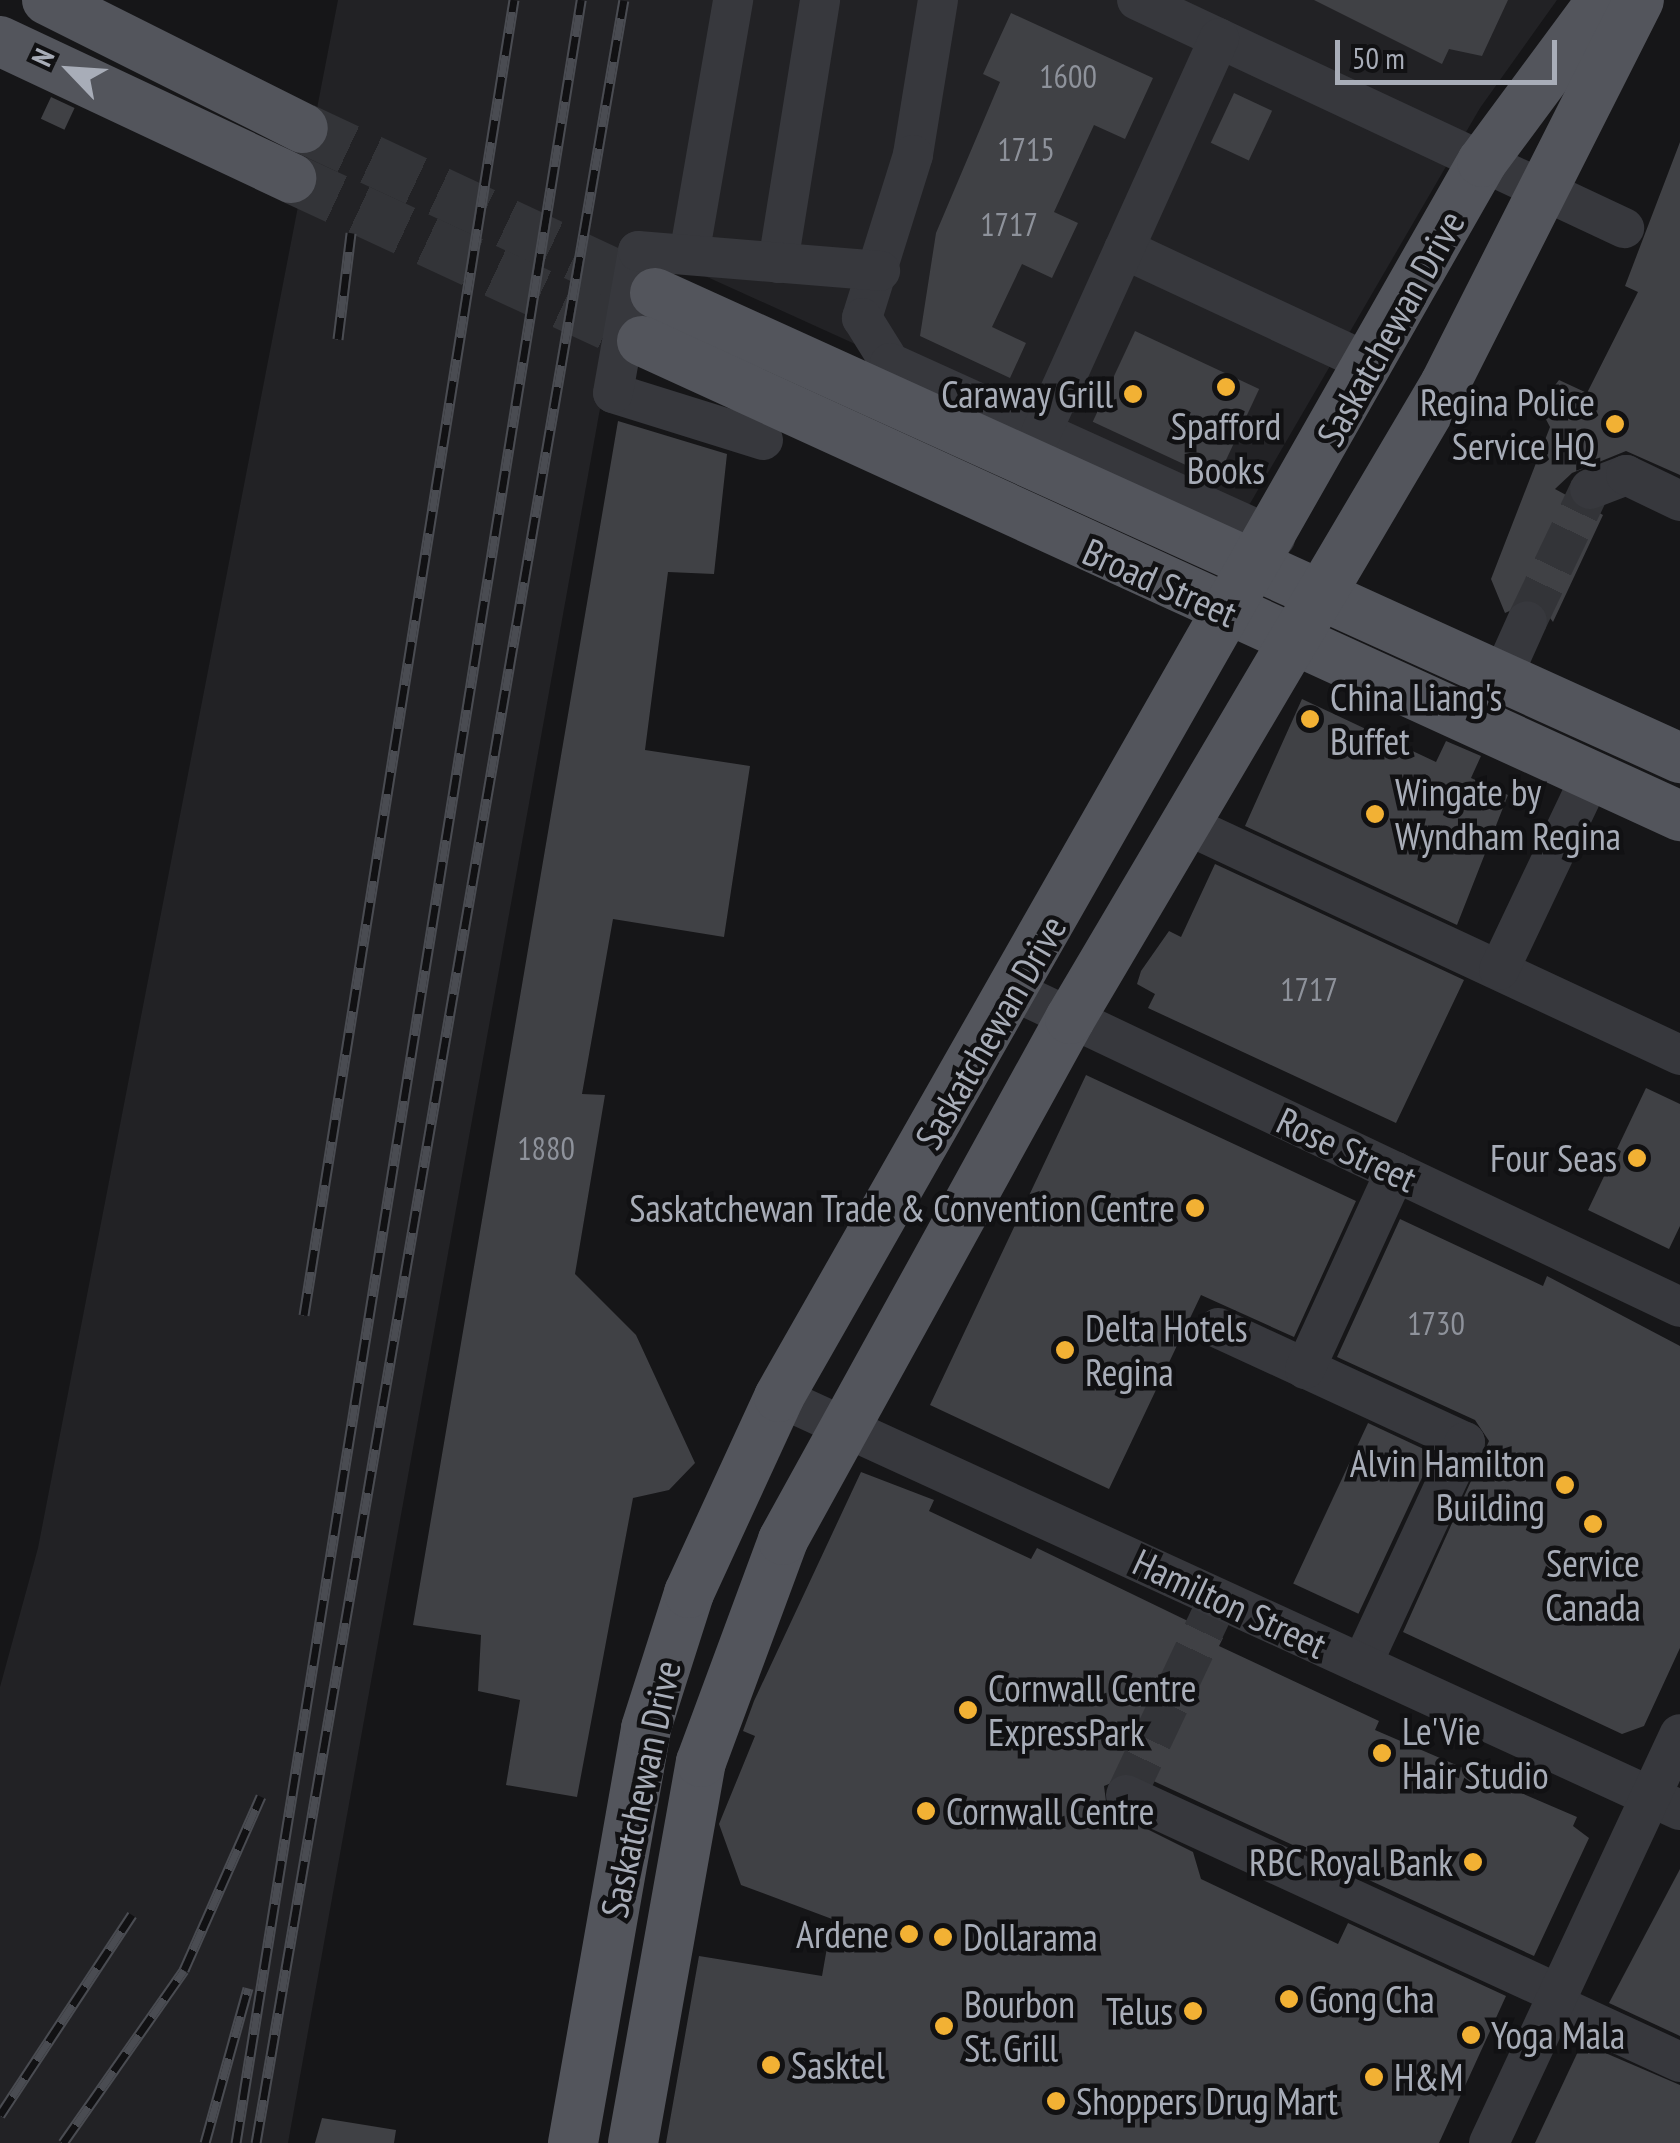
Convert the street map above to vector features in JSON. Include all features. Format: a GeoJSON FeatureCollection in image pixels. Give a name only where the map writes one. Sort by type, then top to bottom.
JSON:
{"type":"FeatureCollection","features":[{"type":"Feature","properties":{"kind":"main road"},"geometry":{"type":"LineString","coordinates":[[47,0],[303,128]]}},
{"type":"Feature","properties":{"kind":"main road","name":"Saskatchewan Drive"},"geometry":{"type":"LineString","coordinates":[[573,2143],[646,1728],[689,1593],[780,1397],[1267,551],[1482,162],[1602,0]]}},
{"type":"Feature","properties":{"kind":"main road","name":"Saskatchewan Drive"},"geometry":{"type":"LineString","coordinates":[[633,2143],[684,1838],[719,1697],[783,1540],[1070,1019],[1445,384],[1639,0]]}},
{"type":"Feature","properties":{"kind":"main road"},"geometry":{"type":"LineString","coordinates":[[0,41],[291,178]]}},
{"type":"Feature","properties":{"kind":"main road","name":"Broad Street"},"geometry":{"type":"LineString","coordinates":[[655,293],[1267,551],[1320,592],[1680,758]]}},
{"type":"Feature","properties":{"kind":"main road","name":"Broad Street"},"geometry":{"type":"LineString","coordinates":[[642,342],[1230,614],[1680,816]]}},
{"type":"Feature","properties":{"kind":"street"},"geometry":{"type":"LineString","coordinates":[[690,250],[733,0]]}},
{"type":"Feature","properties":{"kind":"street"},"geometry":{"type":"LineString","coordinates":[[778,263],[820,0]]}},
{"type":"Feature","properties":{"kind":"street"},"geometry":{"type":"LineString","coordinates":[[938,0],[913,155],[880,271],[862,318],[890,362],[1041,433],[1267,551]]}},
{"type":"Feature","properties":{"kind":"street"},"geometry":{"type":"LineString","coordinates":[[1137,0],[1624,228]]}},
{"type":"Feature","properties":{"kind":"street"},"geometry":{"type":"LineString","coordinates":[[1041,433],[1219,38]]}},
{"type":"Feature","properties":{"kind":"street"},"geometry":{"type":"LineString","coordinates":[[1124,249],[1371,364]]}},
{"type":"Feature","properties":{"kind":"street"},"geometry":{"type":"LineString","coordinates":[[763,440],[613,392],[638,251],[690,250],[778,263],[880,271]]}},
{"type":"Feature","properties":{"kind":"street"},"geometry":{"type":"LineString","coordinates":[[1590,489],[1626,475],[1680,501]]}},
{"type":"Feature","properties":{"kind":"street"},"geometry":{"type":"LineString","coordinates":[[1502,677],[1528,622]]}},
{"type":"Feature","properties":{"kind":"street"},"geometry":{"type":"LineString","coordinates":[[1499,970],[1591,776]]}},
{"type":"Feature","properties":{"kind":"street"},"geometry":{"type":"LineString","coordinates":[[1187,825],[1680,1055]]}},
{"type":"Feature","properties":{"kind":"street","name":"Rose Street"},"geometry":{"type":"LineString","coordinates":[[1014,991],[1680,1307]]}},
{"type":"Feature","properties":{"kind":"street"},"geometry":{"type":"LineString","coordinates":[[1305,1369],[1396,1172]]}},
{"type":"Feature","properties":{"kind":"street"},"geometry":{"type":"LineString","coordinates":[[1218,1328],[1466,1442],[1362,1664]]}},
{"type":"Feature","properties":{"kind":"street","name":"Hamilton Street"},"geometry":{"type":"LineString","coordinates":[[780,1397],[1665,1803]]}},
{"type":"Feature","properties":{"kind":"street"},"geometry":{"type":"LineString","coordinates":[[1489,2143],[1556,1999],[1665,1803],[1680,1734]]}},
{"type":"Feature","properties":{"kind":"street"},"geometry":{"type":"LineString","coordinates":[[1126,1795],[1680,2062]]}},
{"type":"Feature","properties":{"kind":"shaded area"},"geometry":{"type":"Polygon","coordinates":[[[338,0],[1557,0],[1480,108],[1241,519],[630,242],[288,2143],[0,2143],[0,1687],[38,1548],[338,0]]]}},
{"type":"Feature","properties":{"kind":"building"},"geometry":{"type":"Polygon","coordinates":[[[1314,0],[1508,0],[1482,56],[1449,49],[1442,64],[1314,0]]]}},
{"type":"Feature","properties":{"kind":"building"},"geometry":{"type":"Polygon","coordinates":[[[1011,13],[1153,78],[1125,139],[1094,125],[1054,212],[1078,223],[1052,278],[1022,264],[992,327],[1026,343],[1010,378],[920,336],[936,233],[1000,82],[983,74],[1011,13]]]}},
{"type":"Feature","properties":{"kind":"building"},"geometry":{"type":"Polygon","coordinates":[[[1234,93],[1272,111],[1249,161],[1211,143],[1234,93]]]}},
{"type":"Feature","properties":{"kind":"building"},"geometry":{"type":"Polygon","coordinates":[[[51,97],[75,108],[64,130],[41,119],[51,97]]]}},
{"type":"Feature","properties":{"kind":"building","name":"Regina Police Service HQ"},"geometry":{"type":"Polygon","coordinates":[[[1680,142],[1680,475],[1626,451],[1572,473],[1555,489],[1603,515],[1553,622],[1536,599],[1505,613],[1491,579],[1550,427],[1539,406],[1559,380],[1587,393],[1638,292],[1625,286],[1680,142]]]}},
{"type":"Feature","properties":{"kind":"building"},"geometry":{"type":"Polygon","coordinates":[[[1135,331],[1259,389],[1217,480],[1093,422],[1135,331]]]}},
{"type":"Feature","properties":{"kind":"building"},"geometry":{"type":"Polygon","coordinates":[[[618,421],[727,454],[714,574],[668,572],[645,750],[750,766],[724,937],[613,919],[582,1094],[605,1095],[575,1274],[636,1335],[695,1463],[669,1490],[633,1498],[577,1797],[506,1785],[520,1700],[478,1691],[481,1635],[413,1625],[618,421]]]}},
{"type":"Feature","properties":{"kind":"building","name":"Wingate by Wyndham Regina"},"geometry":{"type":"Polygon","coordinates":[[[1302,699],[1436,762],[1446,741],[1481,756],[1471,778],[1508,795],[1457,925],[1245,826],[1302,699]]]}},
{"type":"Feature","properties":{"kind":"building"},"geometry":{"type":"Polygon","coordinates":[[[1215,864],[1464,980],[1396,1123],[1148,1008],[1155,994],[1137,984],[1141,971],[1169,931],[1181,937],[1215,864]]]}},
{"type":"Feature","properties":{"kind":"building"},"geometry":{"type":"Polygon","coordinates":[[[1086,1075],[1356,1201],[1294,1337],[1201,1295],[1109,1489],[930,1405],[1086,1075]]]}},
{"type":"Feature","properties":{"kind":"building","name":"Four Seas"},"geometry":{"type":"Polygon","coordinates":[[[1646,1088],[1680,1104],[1680,1226],[1669,1249],[1588,1210],[1646,1088]]]}},
{"type":"Feature","properties":{"kind":"building","name":"Alvin Hamilton Building"},"geometry":{"type":"Polygon","coordinates":[[[1400,1219],[1543,1286],[1547,1276],[1680,1346],[1680,1648],[1644,1726],[1622,1734],[1403,1632],[1489,1441],[1475,1420],[1337,1357],[1400,1219]]]}},
{"type":"Feature","properties":{"kind":"building"},"geometry":{"type":"Polygon","coordinates":[[[1368,1423],[1433,1453],[1358,1614],[1293,1583],[1368,1423]]]}},
{"type":"Feature","properties":{"kind":"building","name":"Cornwall Centre"},"geometry":{"type":"Polygon","coordinates":[[[861,1472],[934,1500],[929,1511],[1031,1559],[1037,1548],[1223,1638],[1219,1646],[1379,1721],[1375,1730],[1577,1817],[1573,1826],[1589,1838],[1534,1956],[1136,1773],[1104,1786],[1107,1809],[1193,1852],[1201,1879],[1338,1944],[1348,1923],[1506,1996],[1439,2143],[666,2143],[699,1956],[822,1976],[832,1919],[741,1885],[719,1824],[755,1736],[743,1731],[754,1701],[861,1472]]]}},
{"type":"Feature","properties":{"kind":"building"},"geometry":{"type":"Polygon","coordinates":[[[1680,1869],[1680,2036],[1609,2003],[1680,1869]]]}},
{"type":"Feature","properties":{"kind":"building"},"geometry":{"type":"Polygon","coordinates":[[[1582,2043],[1680,2085],[1680,2143],[1535,2143],[1582,2043]]]}},
{"type":"Feature","properties":{"kind":"building"},"geometry":{"type":"Polygon","coordinates":[[[322,2118],[396,2130],[394,2143],[315,2143],[322,2118]]]}},
{"type":"Feature","properties":{"kind":"tunnel"},"geometry":{"type":"LineString","coordinates":[[303,128],[655,293]]}},
{"type":"Feature","properties":{"kind":"tunnel"},"geometry":{"type":"LineString","coordinates":[[291,178],[642,341]]}},
{"type":"Feature","properties":{"kind":"tunnel"},"geometry":{"type":"LineString","coordinates":[[1527,621],[1590,489]]}},
{"type":"Feature","properties":{"kind":"tunnel"},"geometry":{"type":"LineString","coordinates":[[1126,1795],[1219,1598]]}},
{"type":"Feature","properties":{"kind":"railway"},"geometry":{"type":"LineString","coordinates":[[304,1315],[514,0]]}},
{"type":"Feature","properties":{"kind":"railway"},"geometry":{"type":"LineString","coordinates":[[236,2143],[581,0]]}},
{"type":"Feature","properties":{"kind":"railway"},"geometry":{"type":"LineString","coordinates":[[256,2143],[624,0]]}},
{"type":"Feature","properties":{"kind":"railway"},"geometry":{"type":"LineString","coordinates":[[338,339],[351,233]]}},
{"type":"Feature","properties":{"kind":"railway"},"geometry":{"type":"LineString","coordinates":[[63,2143],[184,1970],[261,1796]]}},
{"type":"Feature","properties":{"kind":"railway"},"geometry":{"type":"LineString","coordinates":[[0,2115],[132,1915]]}},
{"type":"Feature","properties":{"kind":"railway"},"geometry":{"type":"LineString","coordinates":[[205,2143],[248,1988]]}},
{"type":"Feature","properties":{"kind":"place","name":"Spafford Books"},"geometry":{"type":"Point","coordinates":[1226,387]}},
{"type":"Feature","properties":{"kind":"place","name":"Caraway Grill"},"geometry":{"type":"Point","coordinates":[1133,394]}},
{"type":"Feature","properties":{"kind":"place","name":"Regina Police Service HQ"},"geometry":{"type":"Point","coordinates":[1615,424]}},
{"type":"Feature","properties":{"kind":"place","name":"China Liang's Buffet"},"geometry":{"type":"Point","coordinates":[1310,719]}},
{"type":"Feature","properties":{"kind":"place","name":"Wingate by Wyndham Regina"},"geometry":{"type":"Point","coordinates":[1375,814]}},
{"type":"Feature","properties":{"kind":"place","name":"Four Seas"},"geometry":{"type":"Point","coordinates":[1637,1158]}},
{"type":"Feature","properties":{"kind":"place","name":"Saskatchewan Trade & Convention Centre"},"geometry":{"type":"Point","coordinates":[1195,1208]}},
{"type":"Feature","properties":{"kind":"place","name":"Delta Hotels Regina"},"geometry":{"type":"Point","coordinates":[1065,1350]}},
{"type":"Feature","properties":{"kind":"place","name":"Alvin Hamilton Building"},"geometry":{"type":"Point","coordinates":[1565,1485]}},
{"type":"Feature","properties":{"kind":"place","name":"Service Canada"},"geometry":{"type":"Point","coordinates":[1593,1524]}},
{"type":"Feature","properties":{"kind":"place","name":"Cornwall Centre ExpressPark"},"geometry":{"type":"Point","coordinates":[968,1710]}},
{"type":"Feature","properties":{"kind":"place","name":"Le'Vie Hair Studio"},"geometry":{"type":"Point","coordinates":[1382,1753]}},
{"type":"Feature","properties":{"kind":"place","name":"Cornwall Centre"},"geometry":{"type":"Point","coordinates":[926,1811]}},
{"type":"Feature","properties":{"kind":"place","name":"RBC Royal Bank"},"geometry":{"type":"Point","coordinates":[1473,1862]}},
{"type":"Feature","properties":{"kind":"place","name":"Ardene"},"geometry":{"type":"Point","coordinates":[909,1934]}},
{"type":"Feature","properties":{"kind":"place","name":"Dollarama"},"geometry":{"type":"Point","coordinates":[943,1937]}},
{"type":"Feature","properties":{"kind":"place","name":"Gong Cha"},"geometry":{"type":"Point","coordinates":[1289,1999]}},
{"type":"Feature","properties":{"kind":"place","name":"Telus"},"geometry":{"type":"Point","coordinates":[1193,2011]}},
{"type":"Feature","properties":{"kind":"place","name":"Bourbon St. Grill"},"geometry":{"type":"Point","coordinates":[944,2026]}},
{"type":"Feature","properties":{"kind":"place","name":"Yoga Mala"},"geometry":{"type":"Point","coordinates":[1471,2035]}},
{"type":"Feature","properties":{"kind":"place","name":"Sasktel"},"geometry":{"type":"Point","coordinates":[771,2065]}},
{"type":"Feature","properties":{"kind":"place","name":"H&M"},"geometry":{"type":"Point","coordinates":[1374,2077]}},
{"type":"Feature","properties":{"kind":"place","name":"Shoppers Drug Mart"},"geometry":{"type":"Point","coordinates":[1056,2101]}}]}
